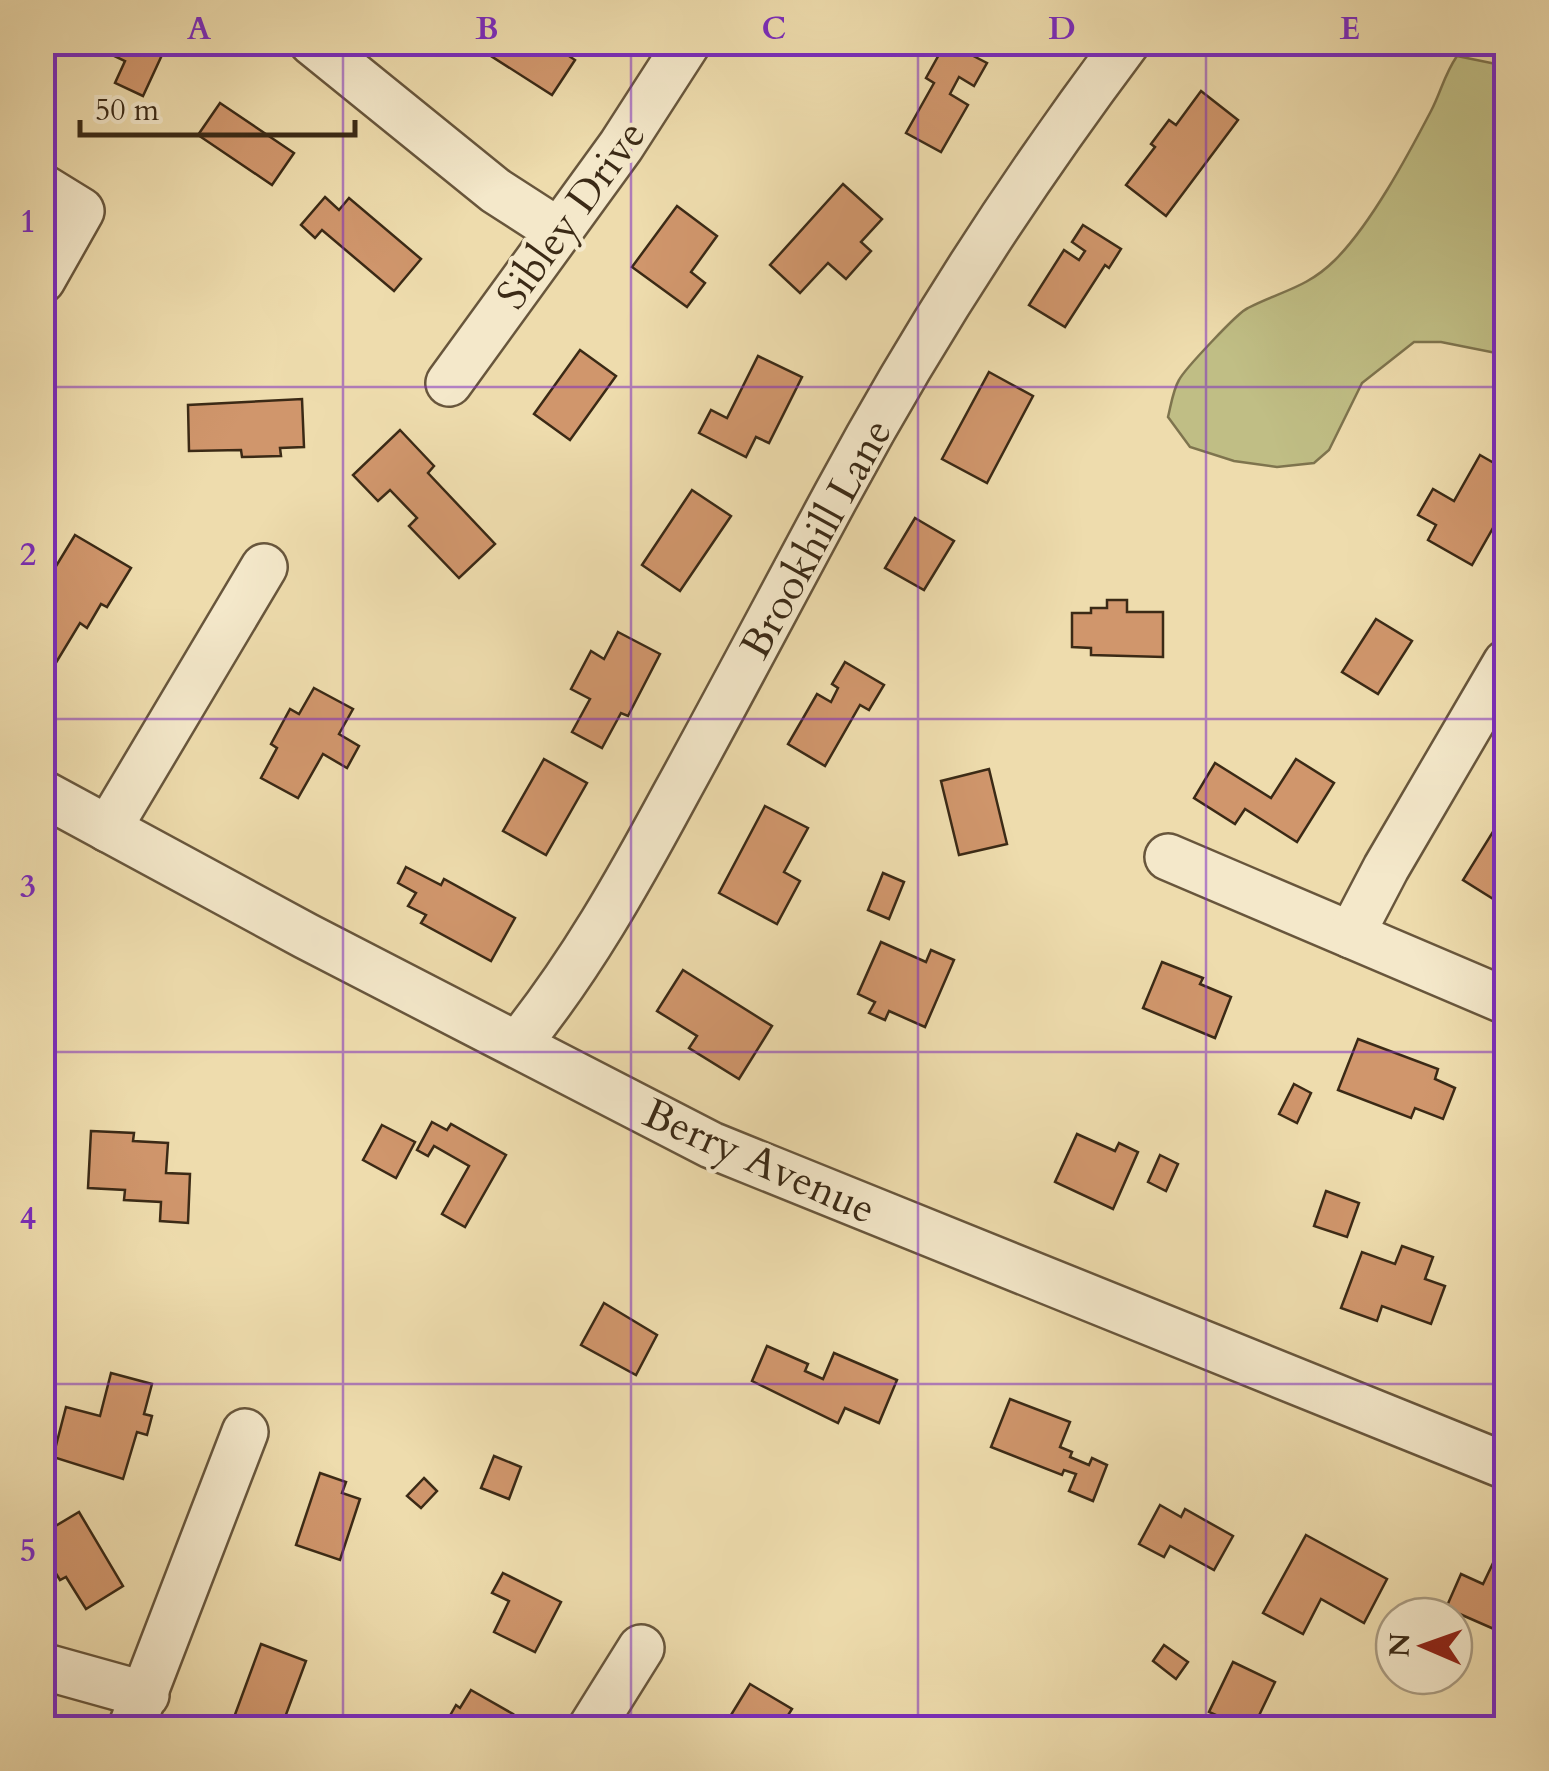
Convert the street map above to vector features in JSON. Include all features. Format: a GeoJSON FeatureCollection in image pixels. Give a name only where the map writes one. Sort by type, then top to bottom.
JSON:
{"type":"FeatureCollection","features":[{"type":"Feature","properties":{"kind":"street"},"geometry":{"type":"LineString","coordinates":[[312,42],[496,192],[558,231]]}},
{"type":"Feature","properties":{"kind":"street","name":"Sibley Drive"},"geometry":{"type":"LineString","coordinates":[[449,383],[621,146],[688,42]]}},
{"type":"Feature","properties":{"kind":"street","name":"Brookhill Lane"},"geometry":{"type":"LineString","coordinates":[[518,1044],[560,992],[609,916],[839,489],[954,292],[1055,138],[1127,42]]}},
{"type":"Feature","properties":{"kind":"street"},"geometry":{"type":"LineString","coordinates":[[42,187],[81,212],[42,280]]}},
{"type":"Feature","properties":{"kind":"street"},"geometry":{"type":"LineString","coordinates":[[108,829],[264,568]]}},
{"type":"Feature","properties":{"kind":"street"},"geometry":{"type":"LineString","coordinates":[[1351,935],[1506,662]]}},
{"type":"Feature","properties":{"kind":"street","name":"Berry Avenue"},"geometry":{"type":"LineString","coordinates":[[42,793],[306,936],[711,1145],[1506,1466]]}},
{"type":"Feature","properties":{"kind":"street"},"geometry":{"type":"LineString","coordinates":[[1168,857],[1506,1001]]}},
{"type":"Feature","properties":{"kind":"street"},"geometry":{"type":"LineString","coordinates":[[42,1666],[139,1712],[245,1432]]}},
{"type":"Feature","properties":{"kind":"street"},"geometry":{"type":"LineString","coordinates":[[591,1728],[641,1648]]}},
{"type":"Feature","properties":{"kind":"shaded area"},"geometry":{"type":"Polygon","coordinates":[[[1457,56],[1506,66],[1506,355],[1441,342],[1414,342],[1362,383],[1329,450],[1314,463],[1277,467],[1234,461],[1190,447],[1168,417],[1179,380],[1242,312],[1314,277],[1348,245],[1400,169],[1457,56]]]}},
{"type":"Feature","properties":{"kind":"building"},"geometry":{"type":"Polygon","coordinates":[[[85,42],[168,42],[143,96],[115,83],[125,61],[85,42]]]}},
{"type":"Feature","properties":{"kind":"building"},"geometry":{"type":"Polygon","coordinates":[[[500,42],[548,42],[575,60],[552,95],[491,56],[500,42]]]}},
{"type":"Feature","properties":{"kind":"building"},"geometry":{"type":"Polygon","coordinates":[[[946,42],[987,63],[974,86],[959,77],[950,94],[968,105],[941,152],[906,133],[934,83],[926,78],[946,42]]]}},
{"type":"Feature","properties":{"kind":"building"},"geometry":{"type":"Polygon","coordinates":[[[1201,91],[1238,120],[1166,216],[1126,185],[1155,147],[1151,144],[1169,120],[1176,125],[1201,91]]]}},
{"type":"Feature","properties":{"kind":"building"},"geometry":{"type":"Polygon","coordinates":[[[220,103],[294,153],[272,185],[198,135],[220,103]]]}},
{"type":"Feature","properties":{"kind":"building"},"geometry":{"type":"Polygon","coordinates":[[[843,184],[882,219],[861,242],[871,251],[846,279],[828,263],[800,293],[770,265],[843,184]]]}},
{"type":"Feature","properties":{"kind":"building"},"geometry":{"type":"Polygon","coordinates":[[[325,197],[339,210],[349,198],[421,259],[394,291],[322,230],[315,238],[301,225],[325,197]]]}},
{"type":"Feature","properties":{"kind":"building"},"geometry":{"type":"Polygon","coordinates":[[[677,206],[717,236],[691,272],[705,283],[687,307],[632,267],[677,206]]]}},
{"type":"Feature","properties":{"kind":"building"},"geometry":{"type":"Polygon","coordinates":[[[1083,225],[1121,249],[1109,268],[1105,265],[1065,327],[1029,305],[1064,250],[1079,260],[1085,251],[1072,242],[1083,225]]]}},
{"type":"Feature","properties":{"kind":"building"},"geometry":{"type":"Polygon","coordinates":[[[580,350],[616,376],[570,440],[534,414],[580,350]]]}},
{"type":"Feature","properties":{"kind":"building"},"geometry":{"type":"Polygon","coordinates":[[[758,356],[802,377],[769,443],[756,437],[746,457],[699,433],[711,410],[727,418],[758,356]]]}},
{"type":"Feature","properties":{"kind":"building"},"geometry":{"type":"Polygon","coordinates":[[[989,372],[1033,396],[987,483],[942,459],[989,372]]]}},
{"type":"Feature","properties":{"kind":"building"},"geometry":{"type":"Polygon","coordinates":[[[302,399],[304,447],[280,448],[281,456],[242,457],[241,450],[189,451],[188,405],[302,399]]]}},
{"type":"Feature","properties":{"kind":"building"},"geometry":{"type":"Polygon","coordinates":[[[400,430],[434,466],[428,473],[495,544],[459,578],[409,526],[417,518],[390,490],[378,501],[353,475],[400,430]]]}},
{"type":"Feature","properties":{"kind":"building"},"geometry":{"type":"Polygon","coordinates":[[[1480,455],[1506,470],[1506,505],[1472,565],[1428,540],[1436,525],[1418,515],[1433,489],[1454,501],[1480,455]]]}},
{"type":"Feature","properties":{"kind":"building"},"geometry":{"type":"Polygon","coordinates":[[[692,490],[731,516],[680,591],[642,565],[692,490]]]}},
{"type":"Feature","properties":{"kind":"building"},"geometry":{"type":"Polygon","coordinates":[[[915,518],[954,541],[924,590],[885,568],[915,518]]]}},
{"type":"Feature","properties":{"kind":"building"},"geometry":{"type":"Polygon","coordinates":[[[75,535],[131,568],[107,607],[101,604],[87,628],[80,623],[54,666],[42,659],[42,589],[75,535]]]}},
{"type":"Feature","properties":{"kind":"building"},"geometry":{"type":"Polygon","coordinates":[[[1107,600],[1127,600],[1127,612],[1163,612],[1163,657],[1091,655],[1091,648],[1072,647],[1072,613],[1107,608],[1107,600]]]}},
{"type":"Feature","properties":{"kind":"building"},"geometry":{"type":"Polygon","coordinates":[[[1376,619],[1412,641],[1378,694],[1342,672],[1376,619]]]}},
{"type":"Feature","properties":{"kind":"building"},"geometry":{"type":"Polygon","coordinates":[[[618,632],[660,654],[628,716],[621,713],[602,748],[572,732],[590,699],[571,689],[591,651],[604,659],[618,632]]]}},
{"type":"Feature","properties":{"kind":"building"},"geometry":{"type":"Polygon","coordinates":[[[845,662],[884,685],[869,710],[860,705],[825,766],[788,744],[817,694],[831,702],[838,688],[832,684],[845,662]]]}},
{"type":"Feature","properties":{"kind":"building"},"geometry":{"type":"Polygon","coordinates":[[[314,688],[353,709],[339,734],[359,746],[347,768],[323,754],[298,798],[261,778],[277,748],[271,744],[290,709],[299,714],[314,688]]]}},
{"type":"Feature","properties":{"kind":"building"},"geometry":{"type":"Polygon","coordinates":[[[544,759],[587,783],[546,855],[503,831],[544,759]]]}},
{"type":"Feature","properties":{"kind":"building"},"geometry":{"type":"Polygon","coordinates":[[[1296,759],[1334,783],[1297,842],[1245,809],[1235,824],[1194,798],[1215,763],[1271,798],[1296,759]]]}},
{"type":"Feature","properties":{"kind":"building"},"geometry":{"type":"Polygon","coordinates":[[[989,769],[1007,844],[959,855],[941,781],[989,769]]]}},
{"type":"Feature","properties":{"kind":"building"},"geometry":{"type":"Polygon","coordinates":[[[765,806],[808,828],[784,872],[800,881],[777,924],[719,893],[765,806]]]}},
{"type":"Feature","properties":{"kind":"building"},"geometry":{"type":"Polygon","coordinates":[[[1499,822],[1506,827],[1506,907],[1463,880],[1499,822]]]}},
{"type":"Feature","properties":{"kind":"building"},"geometry":{"type":"Polygon","coordinates":[[[406,867],[441,885],[444,879],[515,918],[491,961],[421,923],[426,915],[408,906],[416,893],[398,883],[406,867]]]}},
{"type":"Feature","properties":{"kind":"building"},"geometry":{"type":"Polygon","coordinates":[[[883,873],[904,882],[889,919],[868,910],[883,873]]]}},
{"type":"Feature","properties":{"kind":"building"},"geometry":{"type":"Polygon","coordinates":[[[881,942],[926,962],[931,950],[954,960],[925,1027],[889,1011],[885,1020],[869,1013],[875,1002],[858,994],[881,942]]]}},
{"type":"Feature","properties":{"kind":"building"},"geometry":{"type":"Polygon","coordinates":[[[1162,962],[1203,978],[1200,984],[1231,997],[1215,1038],[1143,1008],[1162,962]]]}},
{"type":"Feature","properties":{"kind":"building"},"geometry":{"type":"Polygon","coordinates":[[[683,970],[772,1026],[739,1079],[689,1048],[697,1036],[657,1011],[683,970]]]}},
{"type":"Feature","properties":{"kind":"building"},"geometry":{"type":"Polygon","coordinates":[[[1358,1039],[1438,1069],[1435,1079],[1455,1088],[1443,1119],[1415,1108],[1411,1118],[1338,1090],[1358,1039]]]}},
{"type":"Feature","properties":{"kind":"building"},"geometry":{"type":"Polygon","coordinates":[[[1294,1084],[1311,1093],[1297,1123],[1279,1114],[1294,1084]]]}},
{"type":"Feature","properties":{"kind":"building"},"geometry":{"type":"Polygon","coordinates":[[[432,1122],[447,1130],[451,1124],[506,1155],[465,1227],[442,1214],[469,1166],[434,1146],[428,1156],[417,1150],[432,1122]]]}},
{"type":"Feature","properties":{"kind":"building"},"geometry":{"type":"Polygon","coordinates":[[[382,1125],[415,1142],[396,1178],[363,1160],[382,1125]]]}},
{"type":"Feature","properties":{"kind":"building"},"geometry":{"type":"Polygon","coordinates":[[[91,1131],[134,1133],[133,1141],[168,1143],[166,1173],[190,1174],[188,1223],[160,1221],[161,1202],[124,1200],[125,1190],[88,1188],[91,1131]]]}},
{"type":"Feature","properties":{"kind":"building"},"geometry":{"type":"Polygon","coordinates":[[[1077,1134],[1115,1151],[1119,1143],[1138,1152],[1113,1209],[1055,1182],[1077,1134]]]}},
{"type":"Feature","properties":{"kind":"building"},"geometry":{"type":"Polygon","coordinates":[[[1160,1155],[1178,1164],[1166,1191],[1148,1182],[1160,1155]]]}},
{"type":"Feature","properties":{"kind":"building"},"geometry":{"type":"Polygon","coordinates":[[[1326,1191],[1359,1203],[1347,1237],[1314,1226],[1326,1191]]]}},
{"type":"Feature","properties":{"kind":"building"},"geometry":{"type":"Polygon","coordinates":[[[1402,1246],[1433,1257],[1425,1279],[1445,1286],[1431,1324],[1382,1306],[1377,1321],[1341,1308],[1362,1252],[1395,1264],[1402,1246]]]}},
{"type":"Feature","properties":{"kind":"building"},"geometry":{"type":"Polygon","coordinates":[[[604,1303],[657,1335],[636,1375],[581,1345],[604,1303]]]}},
{"type":"Feature","properties":{"kind":"building"},"geometry":{"type":"Polygon","coordinates":[[[767,1346],[808,1364],[805,1371],[823,1379],[834,1353],[897,1380],[879,1423],[845,1408],[838,1423],[752,1381],[767,1346]]]}},
{"type":"Feature","properties":{"kind":"building"},"geometry":{"type":"Polygon","coordinates":[[[111,1373],[152,1384],[144,1414],[152,1416],[147,1435],[137,1432],[123,1479],[53,1457],[66,1407],[100,1416],[111,1373]]]}},
{"type":"Feature","properties":{"kind":"building"},"geometry":{"type":"Polygon","coordinates":[[[1010,1399],[1070,1422],[1060,1447],[1072,1452],[1070,1457],[1089,1465],[1092,1458],[1107,1465],[1093,1501],[1069,1491],[1076,1474],[1064,1470],[1062,1475],[991,1447],[1010,1399]]]}},
{"type":"Feature","properties":{"kind":"building"},"geometry":{"type":"Polygon","coordinates":[[[494,1456],[521,1467],[509,1499],[481,1488],[494,1456]]]}},
{"type":"Feature","properties":{"kind":"building"},"geometry":{"type":"Polygon","coordinates":[[[320,1473],[346,1482],[342,1493],[360,1499],[340,1560],[296,1545],[320,1473]]]}},
{"type":"Feature","properties":{"kind":"building"},"geometry":{"type":"Polygon","coordinates":[[[424,1478],[437,1491],[421,1508],[407,1496],[424,1478]]]}},
{"type":"Feature","properties":{"kind":"building"},"geometry":{"type":"Polygon","coordinates":[[[1160,1505],[1181,1517],[1185,1509],[1233,1536],[1214,1570],[1170,1546],[1164,1557],[1139,1544],[1160,1505]]]}},
{"type":"Feature","properties":{"kind":"building"},"geometry":{"type":"Polygon","coordinates":[[[79,1512],[123,1586],[86,1609],[66,1577],[60,1580],[42,1551],[42,1534],[79,1512]]]}},
{"type":"Feature","properties":{"kind":"building"},"geometry":{"type":"Polygon","coordinates":[[[1306,1535],[1387,1579],[1378,1596],[1374,1596],[1364,1623],[1321,1599],[1303,1634],[1263,1613],[1306,1535]]]}},
{"type":"Feature","properties":{"kind":"building"},"geometry":{"type":"Polygon","coordinates":[[[1506,1550],[1503,1633],[1474,1620],[1474,1596],[1451,1596],[1461,1574],[1483,1584],[1494,1561],[1500,1564],[1506,1550]]]}},
{"type":"Feature","properties":{"kind":"building"},"geometry":{"type":"Polygon","coordinates":[[[503,1573],[561,1602],[535,1652],[494,1632],[509,1601],[492,1593],[503,1573]]]}},
{"type":"Feature","properties":{"kind":"building"},"geometry":{"type":"Polygon","coordinates":[[[261,1644],[306,1661],[281,1728],[254,1728],[233,1720],[261,1644]]]}},
{"type":"Feature","properties":{"kind":"building"},"geometry":{"type":"Polygon","coordinates":[[[1164,1645],[1188,1662],[1176,1679],[1153,1661],[1164,1645]]]}},
{"type":"Feature","properties":{"kind":"building"},"geometry":{"type":"Polygon","coordinates":[[[1233,1662],[1275,1682],[1253,1728],[1209,1712],[1233,1662]]]}},
{"type":"Feature","properties":{"kind":"building"},"geometry":{"type":"Polygon","coordinates":[[[750,1684],[792,1709],[780,1728],[723,1728],[750,1684]]]}},
{"type":"Feature","properties":{"kind":"building"},"geometry":{"type":"Polygon","coordinates":[[[471,1690],[513,1714],[504,1728],[443,1728],[456,1705],[460,1708],[471,1690]]]}}]}
